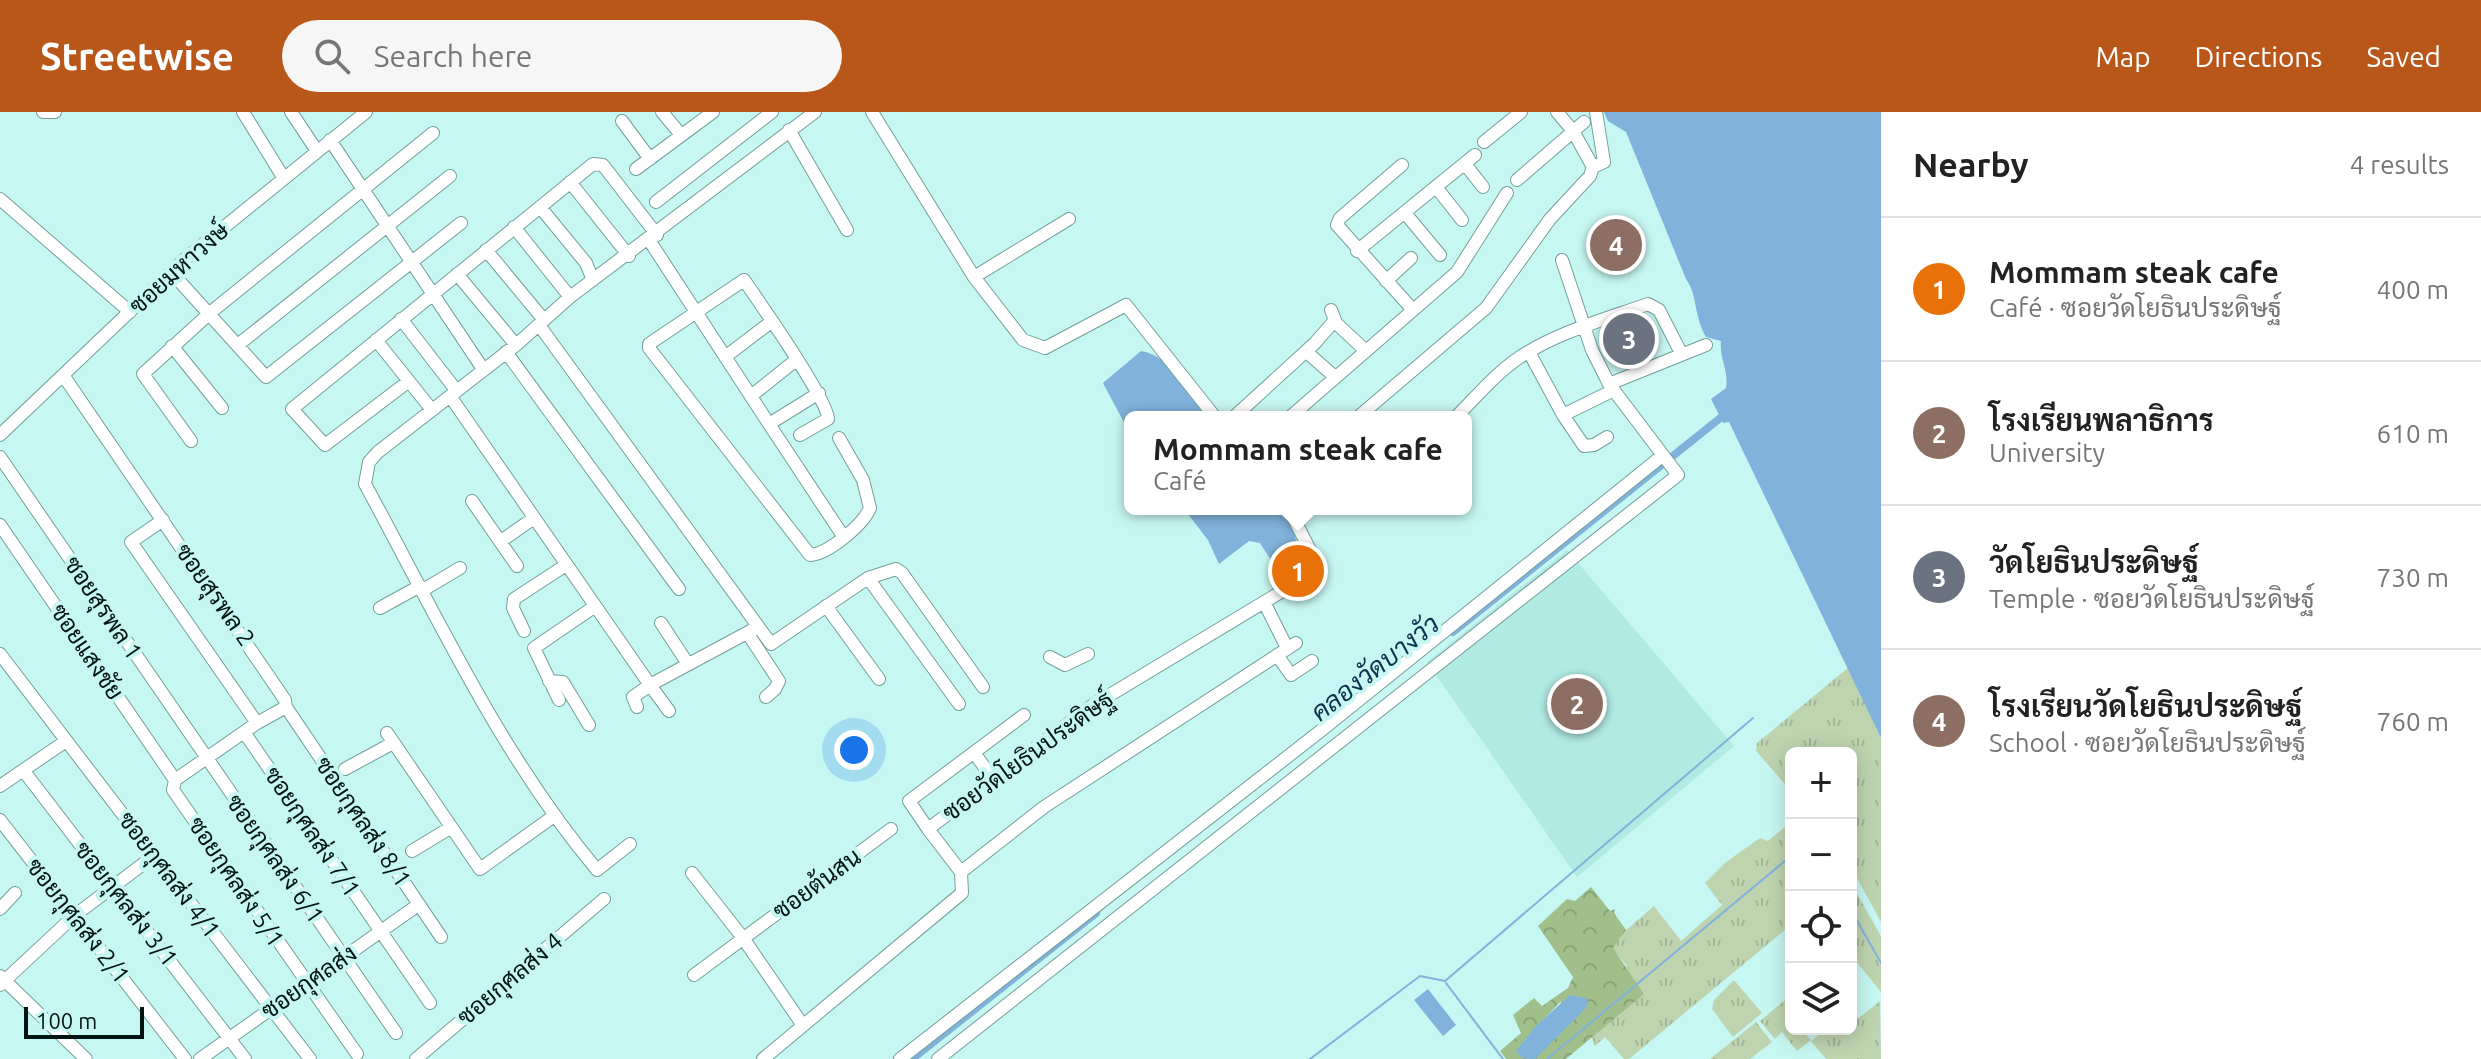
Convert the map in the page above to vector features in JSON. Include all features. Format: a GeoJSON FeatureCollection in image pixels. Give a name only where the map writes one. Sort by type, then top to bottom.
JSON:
{"type":"FeatureCollection","features":[{"type":"Feature","properties":{"kind":"street"},"geometry":{"type":"LineString","coordinates":[[43,112],[55,112]]}},
{"type":"Feature","properties":{"kind":"street"},"geometry":{"type":"LineString","coordinates":[[243,112],[283,177]]}},
{"type":"Feature","properties":{"kind":"street"},"geometry":{"type":"LineString","coordinates":[[291,112],[317,151]]}},
{"type":"Feature","properties":{"kind":"street","name":"ซอยมหาวงษ์"},"geometry":{"type":"LineString","coordinates":[[2,430],[172,273],[283,177],[366,112]]}},
{"type":"Feature","properties":{"kind":"street"},"geometry":{"type":"LineString","coordinates":[[662,112],[681,135]]}},
{"type":"Feature","properties":{"kind":"street"},"geometry":{"type":"LineString","coordinates":[[636,169],[713,112]]}},
{"type":"Feature","properties":{"kind":"street"},"geometry":{"type":"LineString","coordinates":[[656,202],[754,118],[772,112]]}},
{"type":"Feature","properties":{"kind":"street"},"geometry":{"type":"LineString","coordinates":[[630,844],[597,870],[554,816],[509,751],[364,478],[369,462],[378,452],[542,323],[570,297],[629,256],[815,112]]}},
{"type":"Feature","properties":{"kind":"street"},"geometry":{"type":"LineString","coordinates":[[872,112],[974,277],[1023,340],[1041,349],[1126,305],[1210,411]]}},
{"type":"Feature","properties":{"kind":"street"},"geometry":{"type":"LineString","coordinates":[[1484,142],[1521,112]]}},
{"type":"Feature","properties":{"kind":"street"},"geometry":{"type":"LineString","coordinates":[[1557,112],[1573,131],[1593,167]]}},
{"type":"Feature","properties":{"kind":"street"},"geometry":{"type":"LineString","coordinates":[[1365,411],[1486,308],[1524,253],[1593,167],[1606,159],[1596,112]]}},
{"type":"Feature","properties":{"kind":"street"},"geometry":{"type":"LineString","coordinates":[[622,121],[650,159]]}},
{"type":"Feature","properties":{"kind":"street"},"geometry":{"type":"LineString","coordinates":[[1517,180],[1584,122]]}},
{"type":"Feature","properties":{"kind":"street"},"geometry":{"type":"LineString","coordinates":[[789,130],[847,230]]}},
{"type":"Feature","properties":{"kind":"street"},"geometry":{"type":"LineString","coordinates":[[191,441],[143,377],[211,312],[433,133]]}},
{"type":"Feature","properties":{"kind":"street"},"geometry":{"type":"LineString","coordinates":[[330,140],[483,369]]}},
{"type":"Feature","properties":{"kind":"street"},"geometry":{"type":"LineString","coordinates":[[1357,251],[1470,160],[1483,187]]}},
{"type":"Feature","properties":{"kind":"street"},"geometry":{"type":"LineString","coordinates":[[409,381],[326,445],[293,411],[293,406],[570,182],[593,164],[603,165],[653,237],[695,311],[843,536]]}},
{"type":"Feature","properties":{"kind":"street"},"geometry":{"type":"LineString","coordinates":[[1337,225],[1340,218],[1402,165]]}},
{"type":"Feature","properties":{"kind":"street"},"geometry":{"type":"LineString","coordinates":[[239,344],[450,176]]}},
{"type":"Feature","properties":{"kind":"street"},"geometry":{"type":"LineString","coordinates":[[570,182],[629,256]]}},
{"type":"Feature","properties":{"kind":"street"},"geometry":{"type":"LineString","coordinates":[[1436,187],[1462,220]]}},
{"type":"Feature","properties":{"kind":"street"},"geometry":{"type":"LineString","coordinates":[[1297,411],[1457,272],[1507,193]]}},
{"type":"Feature","properties":{"kind":"street"},"geometry":{"type":"LineString","coordinates":[[0,199],[130,312]]}},
{"type":"Feature","properties":{"kind":"street"},"geometry":{"type":"LineString","coordinates":[[540,207],[586,263],[593,280]]}},
{"type":"Feature","properties":{"kind":"street"},"geometry":{"type":"LineString","coordinates":[[1405,213],[1440,255]]}},
{"type":"Feature","properties":{"kind":"street"},"geometry":{"type":"LineString","coordinates":[[1326,215],[1413,310]]}},
{"type":"Feature","properties":{"kind":"street"},"geometry":{"type":"LineString","coordinates":[[974,277],[1069,219]]}},
{"type":"Feature","properties":{"kind":"street"},"geometry":{"type":"LineString","coordinates":[[172,273],[211,312],[266,377],[461,223]]}},
{"type":"Feature","properties":{"kind":"street"},"geometry":{"type":"LineString","coordinates":[[514,227],[570,297]]}},
{"type":"Feature","properties":{"kind":"street"},"geometry":{"type":"LineString","coordinates":[[486,250],[711,559],[779,681],[766,697]]}},
{"type":"Feature","properties":{"kind":"street"},"geometry":{"type":"LineString","coordinates":[[1386,281],[1411,258]]}},
{"type":"Feature","properties":{"kind":"street"},"geometry":{"type":"LineString","coordinates":[[938,1059],[1578,557],[1678,475],[1611,387],[1583,327],[1562,260]]}},
{"type":"Feature","properties":{"kind":"street"},"geometry":{"type":"LineString","coordinates":[[457,274],[679,589]]}},
{"type":"Feature","properties":{"kind":"street"},"geometry":{"type":"LineString","coordinates":[[800,435],[828,418],[819,393],[743,279],[652,341],[649,348],[807,553],[817,554],[843,536],[866,517],[871,504],[863,480],[839,438]]}},
{"type":"Feature","properties":{"kind":"street"},"geometry":{"type":"LineString","coordinates":[[1462,411],[1495,378],[1529,352],[1583,327],[1648,304],[1659,310],[1681,353]]}},
{"type":"Feature","properties":{"kind":"street"},"geometry":{"type":"LineString","coordinates":[[1241,411],[1315,343],[1335,320],[1331,310]]}},
{"type":"Feature","properties":{"kind":"street"},"geometry":{"type":"LineString","coordinates":[[401,319],[594,607],[669,711]]}},
{"type":"Feature","properties":{"kind":"street"},"geometry":{"type":"LineString","coordinates":[[725,357],[771,322]]}},
{"type":"Feature","properties":{"kind":"street"},"geometry":{"type":"LineString","coordinates":[[1337,324],[1366,351]]}},
{"type":"Feature","properties":{"kind":"street"},"geometry":{"type":"LineString","coordinates":[[376,340],[432,410]]}},
{"type":"Feature","properties":{"kind":"street"},"geometry":{"type":"LineString","coordinates":[[1563,415],[1611,387],[1681,353],[1706,345]]}},
{"type":"Feature","properties":{"kind":"street"},"geometry":{"type":"LineString","coordinates":[[172,346],[222,408]]}},
{"type":"Feature","properties":{"kind":"street"},"geometry":{"type":"LineString","coordinates":[[1529,352],[1563,415],[1584,446],[1594,445],[1607,437]]}},
{"type":"Feature","properties":{"kind":"street"},"geometry":{"type":"LineString","coordinates":[[1310,355],[1335,377]]}},
{"type":"Feature","properties":{"kind":"street"},"geometry":{"type":"LineString","coordinates":[[751,396],[796,360]]}},
{"type":"Feature","properties":{"kind":"street","name":"ซอยสุรพล 2"},"geometry":{"type":"LineString","coordinates":[[63,375],[281,689],[286,707]]}},
{"type":"Feature","properties":{"kind":"street"},"geometry":{"type":"LineString","coordinates":[[769,424],[819,393]]}},
{"type":"Feature","properties":{"kind":"street","name":"ซอยสุรพล 1"},"geometry":{"type":"LineString","coordinates":[[0,457],[206,759]]}},
{"type":"Feature","properties":{"kind":"street"},"geometry":{"type":"LineString","coordinates":[[900,1059],[1668,462]]}},
{"type":"Feature","properties":{"kind":"street"},"geometry":{"type":"LineString","coordinates":[[472,501],[517,566]]}},
{"type":"Feature","properties":{"kind":"street","name":"ซอยวัดโยธินประดิษฐ์"},"geometry":{"type":"LineString","coordinates":[[961,872],[928,829],[1090,707],[1316,568],[1292,515]]}},
{"type":"Feature","properties":{"kind":"street"},"geometry":{"type":"LineString","coordinates":[[501,541],[534,518]]}},
{"type":"Feature","properties":{"kind":"street"},"geometry":{"type":"LineString","coordinates":[[163,520],[131,542],[257,723]]}},
{"type":"Feature","properties":{"kind":"street","name":"ซอยแสงชัย"},"geometry":{"type":"LineString","coordinates":[[0,525],[175,780]]}},
{"type":"Feature","properties":{"kind":"street"},"geometry":{"type":"LineString","coordinates":[[524,631],[513,608],[514,599],[566,565]]}},
{"type":"Feature","properties":{"kind":"street"},"geometry":{"type":"LineString","coordinates":[[380,608],[460,568]]}},
{"type":"Feature","properties":{"kind":"street"},"geometry":{"type":"LineString","coordinates":[[752,631],[771,644],[868,578],[889,569],[902,573],[983,687]]}},
{"type":"Feature","properties":{"kind":"street"},"geometry":{"type":"LineString","coordinates":[[868,578],[959,704]]}},
{"type":"Feature","properties":{"kind":"street"},"geometry":{"type":"LineString","coordinates":[[1264,602],[1287,649],[1291,675],[1312,661]]}},
{"type":"Feature","properties":{"kind":"street"},"geometry":{"type":"LineString","coordinates":[[826,606],[879,679]]}},
{"type":"Feature","properties":{"kind":"street"},"geometry":{"type":"LineString","coordinates":[[559,700],[534,648],[594,607]]}},
{"type":"Feature","properties":{"kind":"street"},"geometry":{"type":"LineString","coordinates":[[661,623],[688,664]]}},
{"type":"Feature","properties":{"kind":"street"},"geometry":{"type":"LineString","coordinates":[[637,707],[633,697],[650,685],[752,631]]}},
{"type":"Feature","properties":{"kind":"street"},"geometry":{"type":"LineString","coordinates":[[763,1059],[959,895],[963,886],[961,872],[1044,807],[1287,649]]}},
{"type":"Feature","properties":{"kind":"street","name":"ซอยกุศลส่ง 4/1"},"geometry":{"type":"LineString","coordinates":[[0,654],[272,1009]]}},
{"type":"Feature","properties":{"kind":"street"},"geometry":{"type":"LineString","coordinates":[[1050,657],[1065,665],[1088,654]]}},
{"type":"Feature","properties":{"kind":"street"},"geometry":{"type":"LineString","coordinates":[[549,681],[563,682],[589,725]]}},
{"type":"Feature","properties":{"kind":"street"},"geometry":{"type":"LineString","coordinates":[[175,780],[257,723],[286,707]]}},
{"type":"Feature","properties":{"kind":"street","name":"ซอยกุศลส่ง 8/1"},"geometry":{"type":"LineString","coordinates":[[286,707],[441,937]]}},
{"type":"Feature","properties":{"kind":"street"},"geometry":{"type":"LineString","coordinates":[[928,829],[908,802],[1024,715]]}},
{"type":"Feature","properties":{"kind":"street","name":"ซอยกุศลส่ง 7/1"},"geometry":{"type":"LineString","coordinates":[[244,732],[430,1003]]}},
{"type":"Feature","properties":{"kind":"street"},"geometry":{"type":"LineString","coordinates":[[345,769],[390,738],[482,870],[554,816]]}},
{"type":"Feature","properties":{"kind":"street"},"geometry":{"type":"LineString","coordinates":[[0,786],[66,741]]}},
{"type":"Feature","properties":{"kind":"street"},"geometry":{"type":"LineString","coordinates":[[975,754],[993,779]]}},
{"type":"Feature","properties":{"kind":"street","name":"ซอยกุศลส่ง 6/1"},"geometry":{"type":"LineString","coordinates":[[206,759],[396,1033]]}},
{"type":"Feature","properties":{"kind":"street","name":"ซอยกุศลส่ง 3/1"},"geometry":{"type":"LineString","coordinates":[[23,770],[245,1059]]}},
{"type":"Feature","properties":{"kind":"street","name":"ซอยกุศลส่ง 5/1"},"geometry":{"type":"LineString","coordinates":[[175,780],[173,790],[305,984],[357,1054]]}},
{"type":"Feature","properties":{"kind":"street","name":"ซอยกุศลส่ง 2/1"},"geometry":{"type":"LineString","coordinates":[[0,820],[185,1059]]}},
{"type":"Feature","properties":{"kind":"street"},"geometry":{"type":"LineString","coordinates":[[412,851],[450,828]]}},
{"type":"Feature","properties":{"kind":"street","name":"ซอยต้นสน"},"geometry":{"type":"LineString","coordinates":[[694,975],[891,829]]}},
{"type":"Feature","properties":{"kind":"street"},"geometry":{"type":"LineString","coordinates":[[86,1059],[1,980],[74,916],[155,855]]}},
{"type":"Feature","properties":{"kind":"street"},"geometry":{"type":"LineString","coordinates":[[692,873],[743,938],[802,1024]]}},
{"type":"Feature","properties":{"kind":"street"},"geometry":{"type":"LineString","coordinates":[[0,909],[15,893]]}},
{"type":"Feature","properties":{"kind":"street","name":"ซอยกุศลส่ง 4"},"geometry":{"type":"LineString","coordinates":[[416,1059],[604,899]]}},
{"type":"Feature","properties":{"kind":"street","name":"ซอยกุศลส่ง"},"geometry":{"type":"LineString","coordinates":[[200,1059],[418,905]]}},
{"type":"Feature","properties":{"kind":"street"},"geometry":{"type":"LineString","coordinates":[[272,1009],[310,1059]]}},
{"type":"Feature","properties":{"kind":"shaded area"},"geometry":{"type":"Polygon","coordinates":[[[1567,550],[1734,746],[1577,877],[1427,662],[1567,550]]]}},
{"type":"Feature","properties":{"kind":"green space"},"geometry":{"type":"Polygon","coordinates":[[[1849,667],[1881,738],[1881,922],[1857,878],[1857,747],[1785,747],[1785,784],[1756,751],[1757,743],[1849,667]]]}},
{"type":"Feature","properties":{"kind":"green space"},"geometry":{"type":"Polygon","coordinates":[[[1785,827],[1785,930],[1629,1059],[1624,1059],[1605,1037],[1595,1046],[1592,1038],[1627,966],[1612,948],[1617,938],[1654,906],[1681,941],[1722,905],[1705,883],[1726,862],[1760,838],[1768,841],[1785,827]]]}},
{"type":"Feature","properties":{"kind":"green space"},"geometry":{"type":"Polygon","coordinates":[[[1591,887],[1610,911],[1615,909],[1614,913],[1626,930],[1613,948],[1644,994],[1566,1059],[1535,1059],[1506,1059],[1500,1051],[1521,1033],[1513,1015],[1534,998],[1542,1006],[1568,988],[1573,977],[1538,926],[1567,899],[1575,901],[1591,887]],[[1561,1001],[1523,1042],[1535,1059],[1556,1034],[1561,1001]]]}},
{"type":"Feature","properties":{"kind":"green space"},"geometry":{"type":"Polygon","coordinates":[[[1857,894],[1881,936],[1881,992],[1857,962],[1857,894]]]}},
{"type":"Feature","properties":{"kind":"green space"},"geometry":{"type":"Polygon","coordinates":[[[1734,980],[1762,1013],[1733,1037],[1712,1009],[1714,1000],[1734,980]]]}},
{"type":"Feature","properties":{"kind":"green space"},"geometry":{"type":"Polygon","coordinates":[[[1785,1000],[1785,1035],[1806,1035],[1811,1040],[1797,1051],[1782,1032],[1775,1039],[1760,1021],[1785,1000]]]}},
{"type":"Feature","properties":{"kind":"green space"},"geometry":{"type":"Polygon","coordinates":[[[1880,1001],[1881,1059],[1826,1059],[1811,1041],[1818,1035],[1857,1035],[1857,1019],[1880,1001]]]}},
{"type":"Feature","properties":{"kind":"green space"},"geometry":{"type":"Polygon","coordinates":[[[1756,1022],[1772,1042],[1750,1059],[1710,1059],[1756,1022]]]}},
{"type":"Feature","properties":{"kind":"water"},"geometry":{"type":"Polygon","coordinates":[[[1604,112],[1881,112],[1881,738],[1729,422],[1723,423],[1711,399],[1726,388],[1721,341],[1706,337],[1692,292],[1626,132],[1608,121],[1604,112]]]}},
{"type":"Feature","properties":{"kind":"water"},"geometry":{"type":"Polygon","coordinates":[[[1141,351],[1152,354],[1171,367],[1201,411],[1124,411],[1124,423],[1103,383],[1141,351]]]}},
{"type":"Feature","properties":{"kind":"water"},"geometry":{"type":"Polygon","coordinates":[[[1189,515],[1289,515],[1304,568],[1289,572],[1269,557],[1260,543],[1249,541],[1219,564],[1208,540],[1189,515]]]}},
{"type":"Feature","properties":{"kind":"water"},"geometry":{"type":"Polygon","coordinates":[[[1428,989],[1456,1025],[1443,1036],[1414,1000],[1428,989]]]}},
{"type":"Feature","properties":{"kind":"water"},"geometry":{"type":"Polygon","coordinates":[[[1570,995],[1586,998],[1588,1003],[1583,1011],[1535,1059],[1522,1058],[1516,1051],[1535,1027],[1570,995]]]}},
{"type":"Feature","properties":{"kind":"waterway","name":"คลองวัดบางวัว"},"geometry":{"type":"LineString","coordinates":[[1453,632],[1729,411]]}},
{"type":"Feature","properties":{"kind":"waterway"},"geometry":{"type":"LineString","coordinates":[[1310,1059],[1420,976],[1445,981],[1753,718]]}},
{"type":"Feature","properties":{"kind":"waterway"},"geometry":{"type":"LineString","coordinates":[[1547,1059],[1785,861]]}},
{"type":"Feature","properties":{"kind":"waterway","name":"คลองวัดบางวัว"},"geometry":{"type":"LineString","coordinates":[[912,1059],[1096,913]]}},
{"type":"Feature","properties":{"kind":"waterway"},"geometry":{"type":"LineString","coordinates":[[1857,921],[1881,963]]}},
{"type":"Feature","properties":{"kind":"waterway"},"geometry":{"type":"LineString","coordinates":[[1446,983],[1503,1059]]}},
{"type":"Feature","properties":{"kind":"place","name":"โรงเรียนวัดโยธินประดิษฐ์"},"geometry":{"type":"Point","coordinates":[1616,245]}},
{"type":"Feature","properties":{"kind":"place","name":"วัดโยธินประดิษฐ์"},"geometry":{"type":"Point","coordinates":[1629,339]}},
{"type":"Feature","properties":{"kind":"place","name":"Mommam steak cafe"},"geometry":{"type":"Point","coordinates":[1298,571]}},
{"type":"Feature","properties":{"kind":"place","name":"โรงเรียนพลาธิการ"},"geometry":{"type":"Point","coordinates":[1577,704]}}]}
